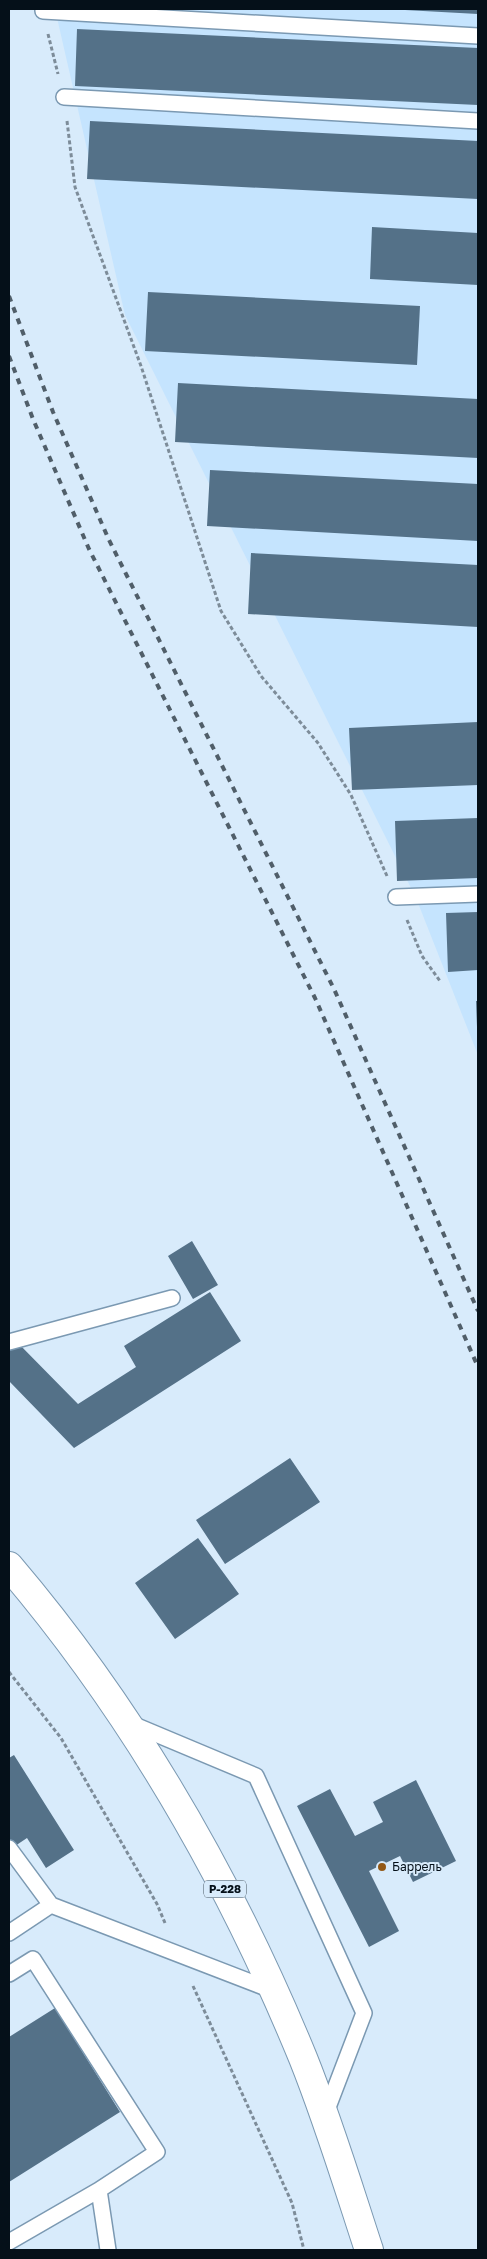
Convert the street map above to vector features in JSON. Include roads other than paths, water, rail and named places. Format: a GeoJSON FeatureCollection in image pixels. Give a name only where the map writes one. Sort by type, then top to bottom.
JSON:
{"type":"FeatureCollection","features":[{"type":"Feature","properties":{"kind":"highway","name":"Р-228"},"geometry":{"type":"LineString","coordinates":[[9,1566],[86,1662],[128,1722],[156,1765],[204,1850],[250,1938],[303,2059],[369,2250]]}},
{"type":"Feature","properties":{"kind":"lane"},"geometry":{"type":"LineString","coordinates":[[43,11],[478,36]]}},
{"type":"Feature","properties":{"kind":"lane"},"geometry":{"type":"LineString","coordinates":[[64,97],[478,121]]}},
{"type":"Feature","properties":{"kind":"lane"},"geometry":{"type":"LineString","coordinates":[[396,898],[478,894]]}},
{"type":"Feature","properties":{"kind":"lane"},"geometry":{"type":"LineString","coordinates":[[9,1342],[172,1298]]}},
{"type":"Feature","properties":{"kind":"lane"},"geometry":{"type":"LineString","coordinates":[[128,1722],[256,1776],[364,2013],[324,2117]]}},
{"type":"Feature","properties":{"kind":"lane"},"geometry":{"type":"LineString","coordinates":[[9,1848],[51,1905],[274,1990]]}},
{"type":"Feature","properties":{"kind":"lane"},"geometry":{"type":"LineString","coordinates":[[9,1933],[51,1905]]}},
{"type":"Feature","properties":{"kind":"lane"},"geometry":{"type":"LineString","coordinates":[[9,1974],[33,1959],[157,2152],[99,2190],[9,2242]]}},
{"type":"Feature","properties":{"kind":"lane"},"geometry":{"type":"LineString","coordinates":[[99,2190],[108,2250]]}},
{"type":"Feature","properties":{"kind":"railway"},"geometry":{"type":"LineString","coordinates":[[9,296],[53,412],[109,540],[334,989],[478,1311]]}},
{"type":"Feature","properties":{"kind":"railway"},"geometry":{"type":"LineString","coordinates":[[9,356],[33,419],[89,549],[315,998],[478,1367]]}},
{"type":"Feature","properties":{"kind":"place","name":"Баррель"},"geometry":{"type":"Point","coordinates":[382,1867]}}]}
